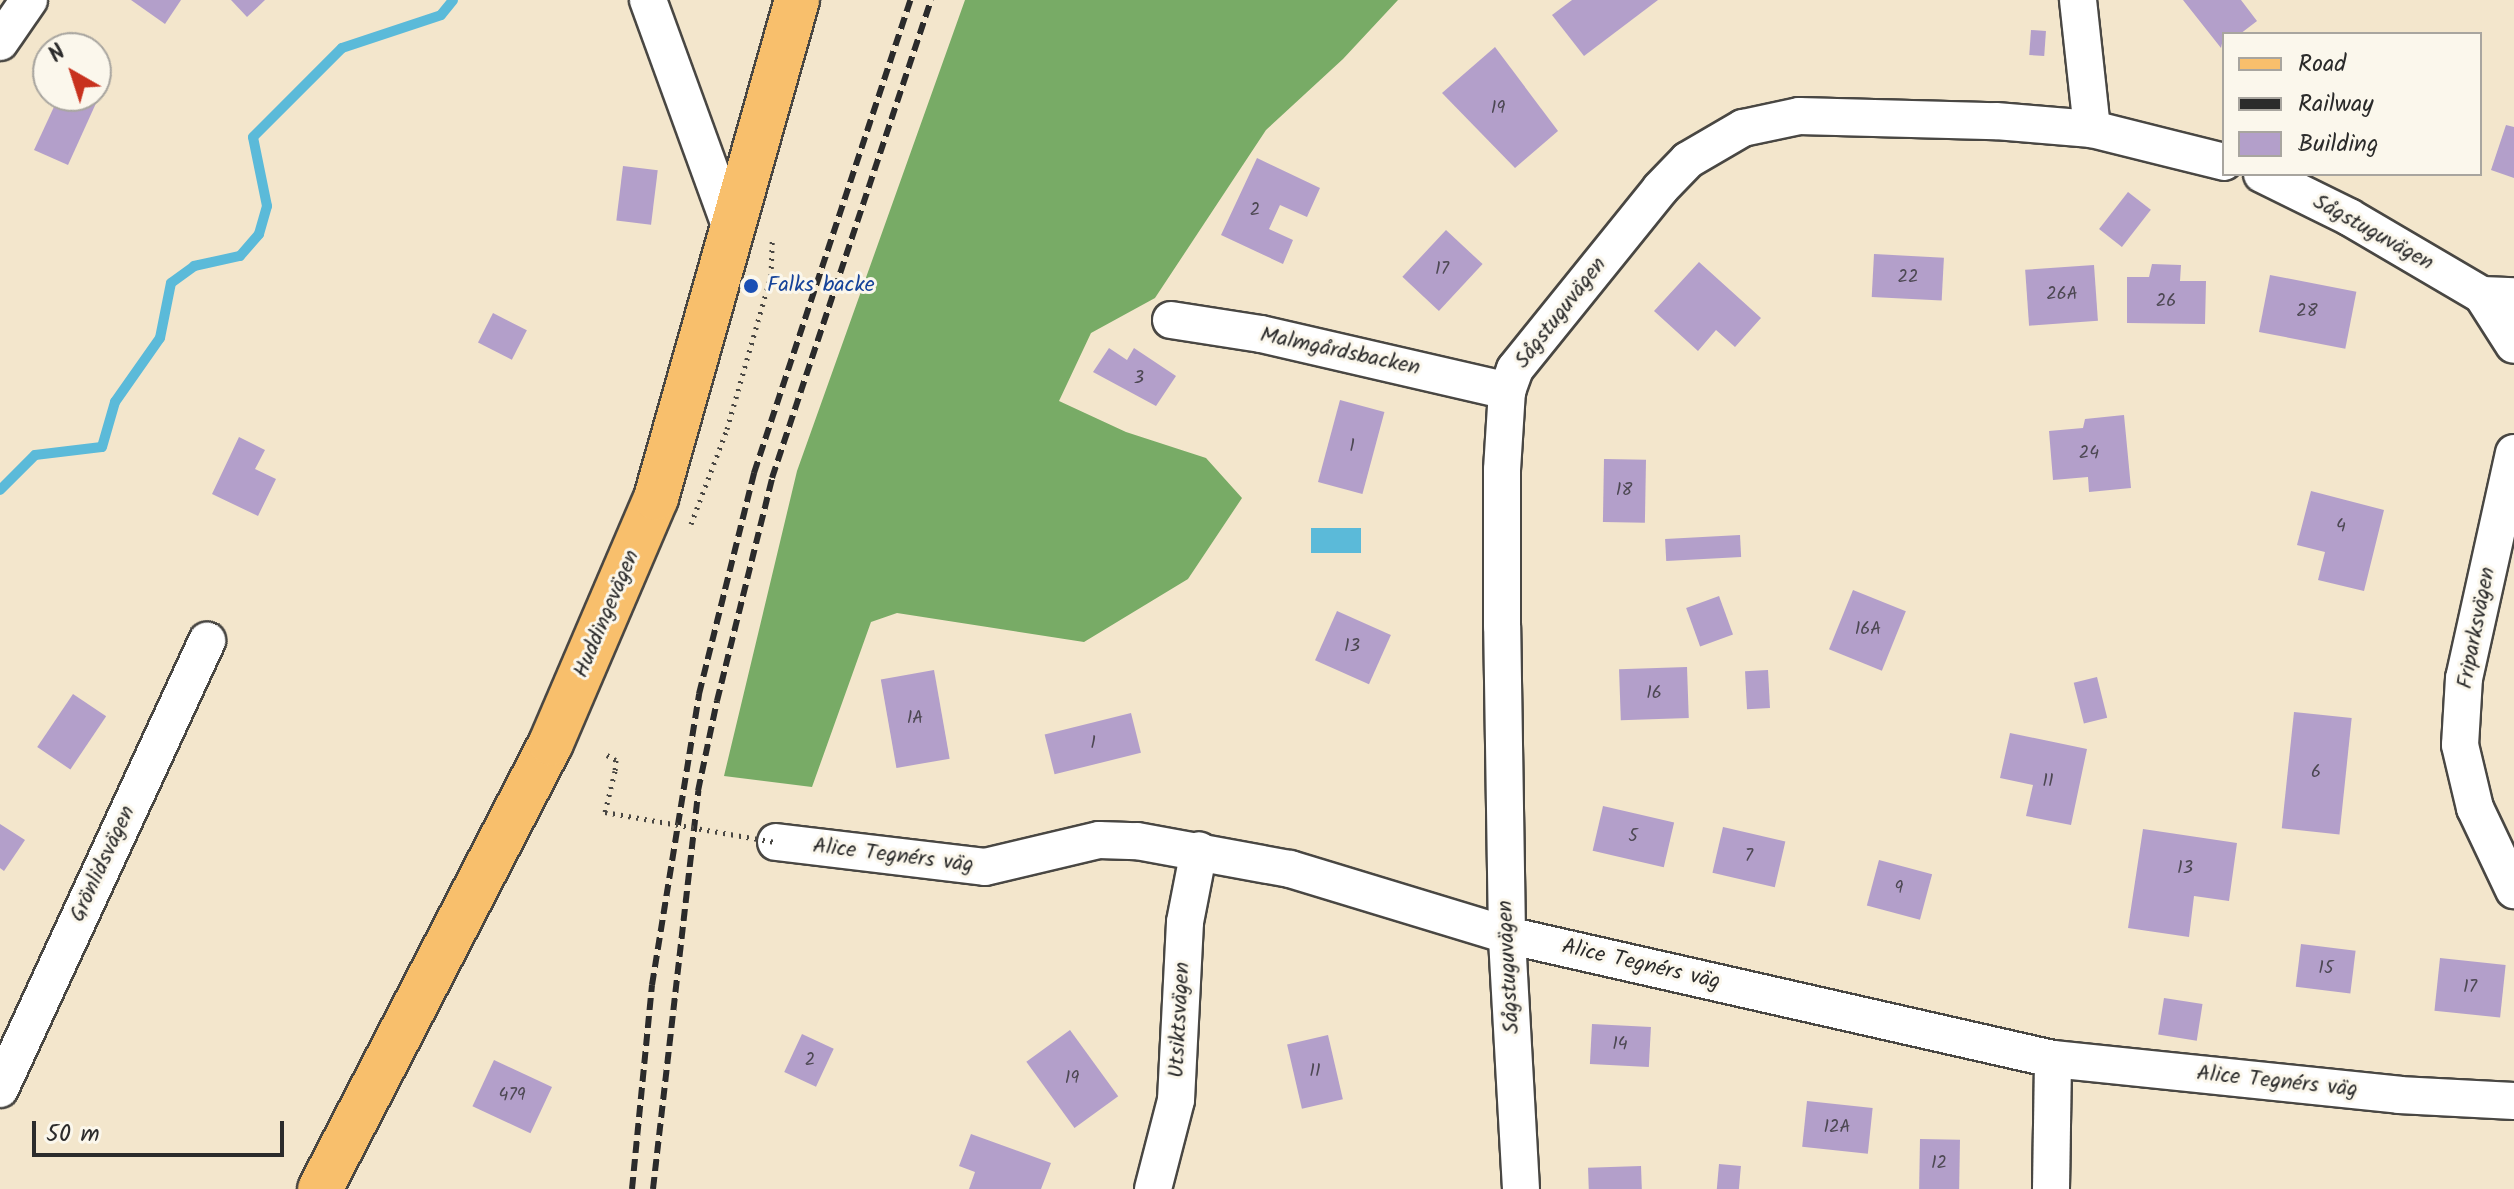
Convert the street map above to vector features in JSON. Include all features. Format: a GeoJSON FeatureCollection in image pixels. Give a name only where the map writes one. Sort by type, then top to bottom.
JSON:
{"type":"FeatureCollection","features":[{"type":"Feature","properties":{"kind":"main road","name":"Huddingevägen"},"geometry":{"type":"LineString","coordinates":[[320,1189],[551,743],[613,603],[674,442],[731,228],[797,0]]}},
{"type":"Feature","properties":{"kind":"street"},"geometry":{"type":"LineString","coordinates":[[0,42],[29,0]]}},
{"type":"Feature","properties":{"kind":"street"},"geometry":{"type":"LineString","coordinates":[[648,0],[731,228]]}},
{"type":"Feature","properties":{"kind":"street"},"geometry":{"type":"LineString","coordinates":[[2078,0],[2092,129]]}},
{"type":"Feature","properties":{"kind":"street","name":"Sågstuguvägen"},"geometry":{"type":"LineString","coordinates":[[1521,1189],[1507,935],[1502,626],[1507,391],[1515,369],[1542,331],[1660,189],[1696,154],[1743,128],[1799,116],[2092,129],[2222,162]]}},
{"type":"Feature","properties":{"kind":"street","name":"Sågstuguvägen"},"geometry":{"type":"LineString","coordinates":[[2266,176],[2498,296],[2514,345]]}},
{"type":"Feature","properties":{"kind":"street","name":"Malmgårdsbacken"},"geometry":{"type":"LineString","coordinates":[[1171,320],[1261,334],[1507,391]]}},
{"type":"Feature","properties":{"kind":"street","name":"Friparksvägen"},"geometry":{"type":"LineString","coordinates":[[2514,453],[2464,678],[2460,745],[2475,808],[2514,890]]}},
{"type":"Feature","properties":{"kind":"street","name":"Grönlidsvägen"},"geometry":{"type":"LineString","coordinates":[[0,1089],[207,640]]}},
{"type":"Feature","properties":{"kind":"street","name":"Alice Tegnérs väg"},"geometry":{"type":"LineString","coordinates":[[776,842],[985,867],[1099,840],[1199,850],[1363,889],[1507,935],[2053,1059],[2399,1095],[2514,1101]]}},
{"type":"Feature","properties":{"kind":"street","name":"Utsiktsvägen"},"geometry":{"type":"LineString","coordinates":[[1153,1189],[1176,1100],[1185,922],[1199,850]]}},
{"type":"Feature","properties":{"kind":"street"},"geometry":{"type":"LineString","coordinates":[[2051,1189],[2053,1059]]}},
{"type":"Feature","properties":{"kind":"path"},"geometry":{"type":"LineString","coordinates":[[607,755],[616,760],[605,812],[776,842]]}},
{"type":"Feature","properties":{"kind":"green space"},"geometry":{"type":"Polygon","coordinates":[[[965,0],[1398,0],[1343,59],[1266,130],[1155,298],[1091,333],[1059,401],[1126,432],[1206,458],[1242,498],[1188,579],[1084,642],[897,613],[871,622],[812,787],[724,776],[797,471],[965,0]]]}},
{"type":"Feature","properties":{"kind":"water"},"geometry":{"type":"Polygon","coordinates":[[[1311,528],[1361,528],[1361,553],[1311,553],[1311,528]]]}},
{"type":"Feature","properties":{"kind":"building"},"geometry":{"type":"Polygon","coordinates":[[[131,0],[181,0],[165,24],[131,0]]]}},
{"type":"Feature","properties":{"kind":"building"},"geometry":{"type":"Polygon","coordinates":[[[231,0],[265,0],[247,17],[231,0]]]}},
{"type":"Feature","properties":{"kind":"building"},"geometry":{"type":"Polygon","coordinates":[[[1572,0],[1658,0],[1584,56],[1552,15],[1572,0]]]}},
{"type":"Feature","properties":{"kind":"building"},"geometry":{"type":"Polygon","coordinates":[[[2183,0],[2241,0],[2257,21],[2243,32],[2222,32],[2221,48],[2183,0]]]}},
{"type":"Feature","properties":{"kind":"building"},"geometry":{"type":"Polygon","coordinates":[[[2031,30],[2046,31],[2044,56],[2029,55],[2031,30]]]}},
{"type":"Feature","properties":{"kind":"building"},"geometry":{"type":"Polygon","coordinates":[[[1495,47],[1558,131],[1515,168],[1442,93],[1495,47]]]}},
{"type":"Feature","properties":{"kind":"building"},"geometry":{"type":"Polygon","coordinates":[[[52,112],[92,112],[68,165],[34,150],[52,112]]]}},
{"type":"Feature","properties":{"kind":"building"},"geometry":{"type":"Polygon","coordinates":[[[2506,125],[2514,127],[2514,178],[2491,170],[2506,125]]]}},
{"type":"Feature","properties":{"kind":"building"},"geometry":{"type":"Polygon","coordinates":[[[1257,158],[1320,188],[1307,217],[1280,205],[1269,229],[1293,240],[1283,264],[1221,235],[1257,158]]]}},
{"type":"Feature","properties":{"kind":"building"},"geometry":{"type":"Polygon","coordinates":[[[623,166],[658,170],[651,225],[616,221],[623,166]]]}},
{"type":"Feature","properties":{"kind":"building"},"geometry":{"type":"Polygon","coordinates":[[[2128,192],[2151,210],[2122,247],[2099,229],[2128,192]]]}},
{"type":"Feature","properties":{"kind":"building"},"geometry":{"type":"Polygon","coordinates":[[[1446,230],[1483,264],[1439,311],[1402,277],[1446,230]]]}},
{"type":"Feature","properties":{"kind":"building"},"geometry":{"type":"Polygon","coordinates":[[[1874,254],[1944,258],[1942,301],[1872,297],[1874,254]]]}},
{"type":"Feature","properties":{"kind":"building"},"geometry":{"type":"Polygon","coordinates":[[[1699,262],[1761,318],[1735,347],[1716,330],[1698,351],[1654,311],[1699,262]]]}},
{"type":"Feature","properties":{"kind":"building"},"geometry":{"type":"Polygon","coordinates":[[[2152,264],[2181,265],[2180,281],[2206,281],[2205,324],[2127,323],[2127,277],[2149,277],[2152,264]]]}},
{"type":"Feature","properties":{"kind":"building"},"geometry":{"type":"Polygon","coordinates":[[[2094,265],[2098,321],[2029,326],[2025,270],[2094,265]]]}},
{"type":"Feature","properties":{"kind":"building"},"geometry":{"type":"Polygon","coordinates":[[[2270,275],[2356,292],[2345,349],[2259,332],[2270,275]]]}},
{"type":"Feature","properties":{"kind":"building"},"geometry":{"type":"Polygon","coordinates":[[[493,313],[527,330],[512,360],[478,342],[493,313]]]}},
{"type":"Feature","properties":{"kind":"building"},"geometry":{"type":"Polygon","coordinates":[[[1109,348],[1127,360],[1134,348],[1176,376],[1156,406],[1093,372],[1109,348]]]}},
{"type":"Feature","properties":{"kind":"building"},"geometry":{"type":"Polygon","coordinates":[[[1340,400],[1384,412],[1362,494],[1318,482],[1340,400]]]}},
{"type":"Feature","properties":{"kind":"building"},"geometry":{"type":"Polygon","coordinates":[[[2124,415],[2131,488],[2089,492],[2088,477],[2053,480],[2049,431],[2083,428],[2085,419],[2124,415]]]}},
{"type":"Feature","properties":{"kind":"building"},"geometry":{"type":"Polygon","coordinates":[[[239,437],[265,450],[255,469],[276,479],[258,516],[212,494],[239,437]]]}},
{"type":"Feature","properties":{"kind":"building"},"geometry":{"type":"Polygon","coordinates":[[[1604,459],[1646,460],[1645,523],[1603,522],[1604,459]]]}},
{"type":"Feature","properties":{"kind":"building"},"geometry":{"type":"Polygon","coordinates":[[[2311,491],[2384,510],[2364,591],[2318,580],[2325,552],[2297,545],[2311,491]]]}},
{"type":"Feature","properties":{"kind":"building"},"geometry":{"type":"Polygon","coordinates":[[[1740,535],[1741,557],[1666,561],[1665,539],[1740,535]]]}},
{"type":"Feature","properties":{"kind":"building"},"geometry":{"type":"Polygon","coordinates":[[[1853,590],[1906,611],[1882,671],[1829,649],[1853,590]]]}},
{"type":"Feature","properties":{"kind":"building"},"geometry":{"type":"Polygon","coordinates":[[[1719,596],[1733,635],[1700,646],[1686,608],[1719,596]]]}},
{"type":"Feature","properties":{"kind":"building"},"geometry":{"type":"Polygon","coordinates":[[[1337,611],[1391,635],[1369,684],[1315,660],[1337,611]]]}},
{"type":"Feature","properties":{"kind":"building"},"geometry":{"type":"Polygon","coordinates":[[[1687,667],[1689,718],[1621,720],[1619,669],[1687,667]]]}},
{"type":"Feature","properties":{"kind":"building"},"geometry":{"type":"Polygon","coordinates":[[[934,670],[950,759],[896,768],[881,679],[934,670]]]}},
{"type":"Feature","properties":{"kind":"building"},"geometry":{"type":"Polygon","coordinates":[[[1768,670],[1770,708],[1747,709],[1745,671],[1768,670]]]}},
{"type":"Feature","properties":{"kind":"building"},"geometry":{"type":"Polygon","coordinates":[[[2097,677],[2107,718],[2084,724],[2074,683],[2097,677]]]}},
{"type":"Feature","properties":{"kind":"building"},"geometry":{"type":"Polygon","coordinates":[[[73,694],[106,716],[70,769],[37,747],[73,694]]]}},
{"type":"Feature","properties":{"kind":"building"},"geometry":{"type":"Polygon","coordinates":[[[2294,712],[2352,718],[2339,834],[2282,828],[2294,712]]]}},
{"type":"Feature","properties":{"kind":"building"},"geometry":{"type":"Polygon","coordinates":[[[1131,713],[1141,753],[1055,774],[1045,735],[1131,713]]]}},
{"type":"Feature","properties":{"kind":"building"},"geometry":{"type":"Polygon","coordinates":[[[2010,733],[2087,749],[2071,825],[2026,816],[2033,785],[2000,778],[2010,733]]]}},
{"type":"Feature","properties":{"kind":"building"},"geometry":{"type":"Polygon","coordinates":[[[1603,806],[1674,822],[1664,867],[1593,851],[1603,806]]]}},
{"type":"Feature","properties":{"kind":"building"},"geometry":{"type":"Polygon","coordinates":[[[0,824],[25,840],[4,871],[0,868],[0,824]]]}},
{"type":"Feature","properties":{"kind":"building"},"geometry":{"type":"Polygon","coordinates":[[[1723,827],[1785,841],[1775,887],[1712,873],[1723,827]]]}},
{"type":"Feature","properties":{"kind":"building"},"geometry":{"type":"Polygon","coordinates":[[[2143,829],[2237,843],[2229,901],[2194,896],[2189,937],[2128,928],[2143,829]]]}},
{"type":"Feature","properties":{"kind":"building"},"geometry":{"type":"Polygon","coordinates":[[[1879,860],[1932,874],[1920,920],[1867,905],[1879,860]]]}},
{"type":"Feature","properties":{"kind":"building"},"geometry":{"type":"Polygon","coordinates":[[[2301,944],[2356,951],[2350,993],[2296,987],[2301,944]]]}},
{"type":"Feature","properties":{"kind":"building"},"geometry":{"type":"Polygon","coordinates":[[[2440,958],[2506,965],[2500,1018],[2434,1011],[2440,958]]]}},
{"type":"Feature","properties":{"kind":"building"},"geometry":{"type":"Polygon","coordinates":[[[2164,998],[2203,1004],[2197,1041],[2158,1035],[2164,998]]]}},
{"type":"Feature","properties":{"kind":"building"},"geometry":{"type":"Polygon","coordinates":[[[1592,1024],[1651,1027],[1649,1067],[1590,1064],[1592,1024]]]}},
{"type":"Feature","properties":{"kind":"building"},"geometry":{"type":"Polygon","coordinates":[[[1070,1030],[1118,1096],[1075,1128],[1026,1062],[1070,1030]]]}},
{"type":"Feature","properties":{"kind":"building"},"geometry":{"type":"Polygon","coordinates":[[[802,1034],[834,1049],[816,1087],[784,1072],[802,1034]]]}},
{"type":"Feature","properties":{"kind":"building"},"geometry":{"type":"Polygon","coordinates":[[[1328,1035],[1343,1099],[1302,1109],[1287,1044],[1328,1035]]]}},
{"type":"Feature","properties":{"kind":"building"},"geometry":{"type":"Polygon","coordinates":[[[494,1060],[552,1087],[530,1133],[472,1106],[494,1060]]]}},
{"type":"Feature","properties":{"kind":"building"},"geometry":{"type":"Polygon","coordinates":[[[1807,1101],[1873,1108],[1868,1154],[1802,1147],[1807,1101]]]}},
{"type":"Feature","properties":{"kind":"building"},"geometry":{"type":"Polygon","coordinates":[[[971,1134],[1051,1163],[1041,1189],[969,1189],[975,1172],[959,1166],[971,1134]]]}},
{"type":"Feature","properties":{"kind":"building"},"geometry":{"type":"Polygon","coordinates":[[[1920,1139],[1960,1140],[1959,1189],[1919,1189],[1920,1139]]]}},
{"type":"Feature","properties":{"kind":"building"},"geometry":{"type":"Polygon","coordinates":[[[1719,1164],[1741,1166],[1739,1189],[1717,1189],[1719,1164]]]}},
{"type":"Feature","properties":{"kind":"building"},"geometry":{"type":"Polygon","coordinates":[[[1641,1166],[1642,1189],[1589,1189],[1588,1168],[1641,1166]]]}},
{"type":"Feature","properties":{"kind":"waterway"},"geometry":{"type":"LineString","coordinates":[[0,490],[35,455],[102,447],[115,402],[160,338],[171,283],[194,266],[240,256],[259,234],[267,206],[253,137],[342,48],[441,15],[453,0]]}},
{"type":"Feature","properties":{"kind":"railway"},"geometry":{"type":"LineString","coordinates":[[632,1189],[652,985],[699,694],[754,473],[910,0]]}},
{"type":"Feature","properties":{"kind":"railway"},"geometry":{"type":"LineString","coordinates":[[653,1189],[698,791],[717,701],[772,478],[931,0]]}},
{"type":"Feature","properties":{"kind":"place","name":"Falks backe"},"geometry":{"type":"Point","coordinates":[751,286]}}]}
